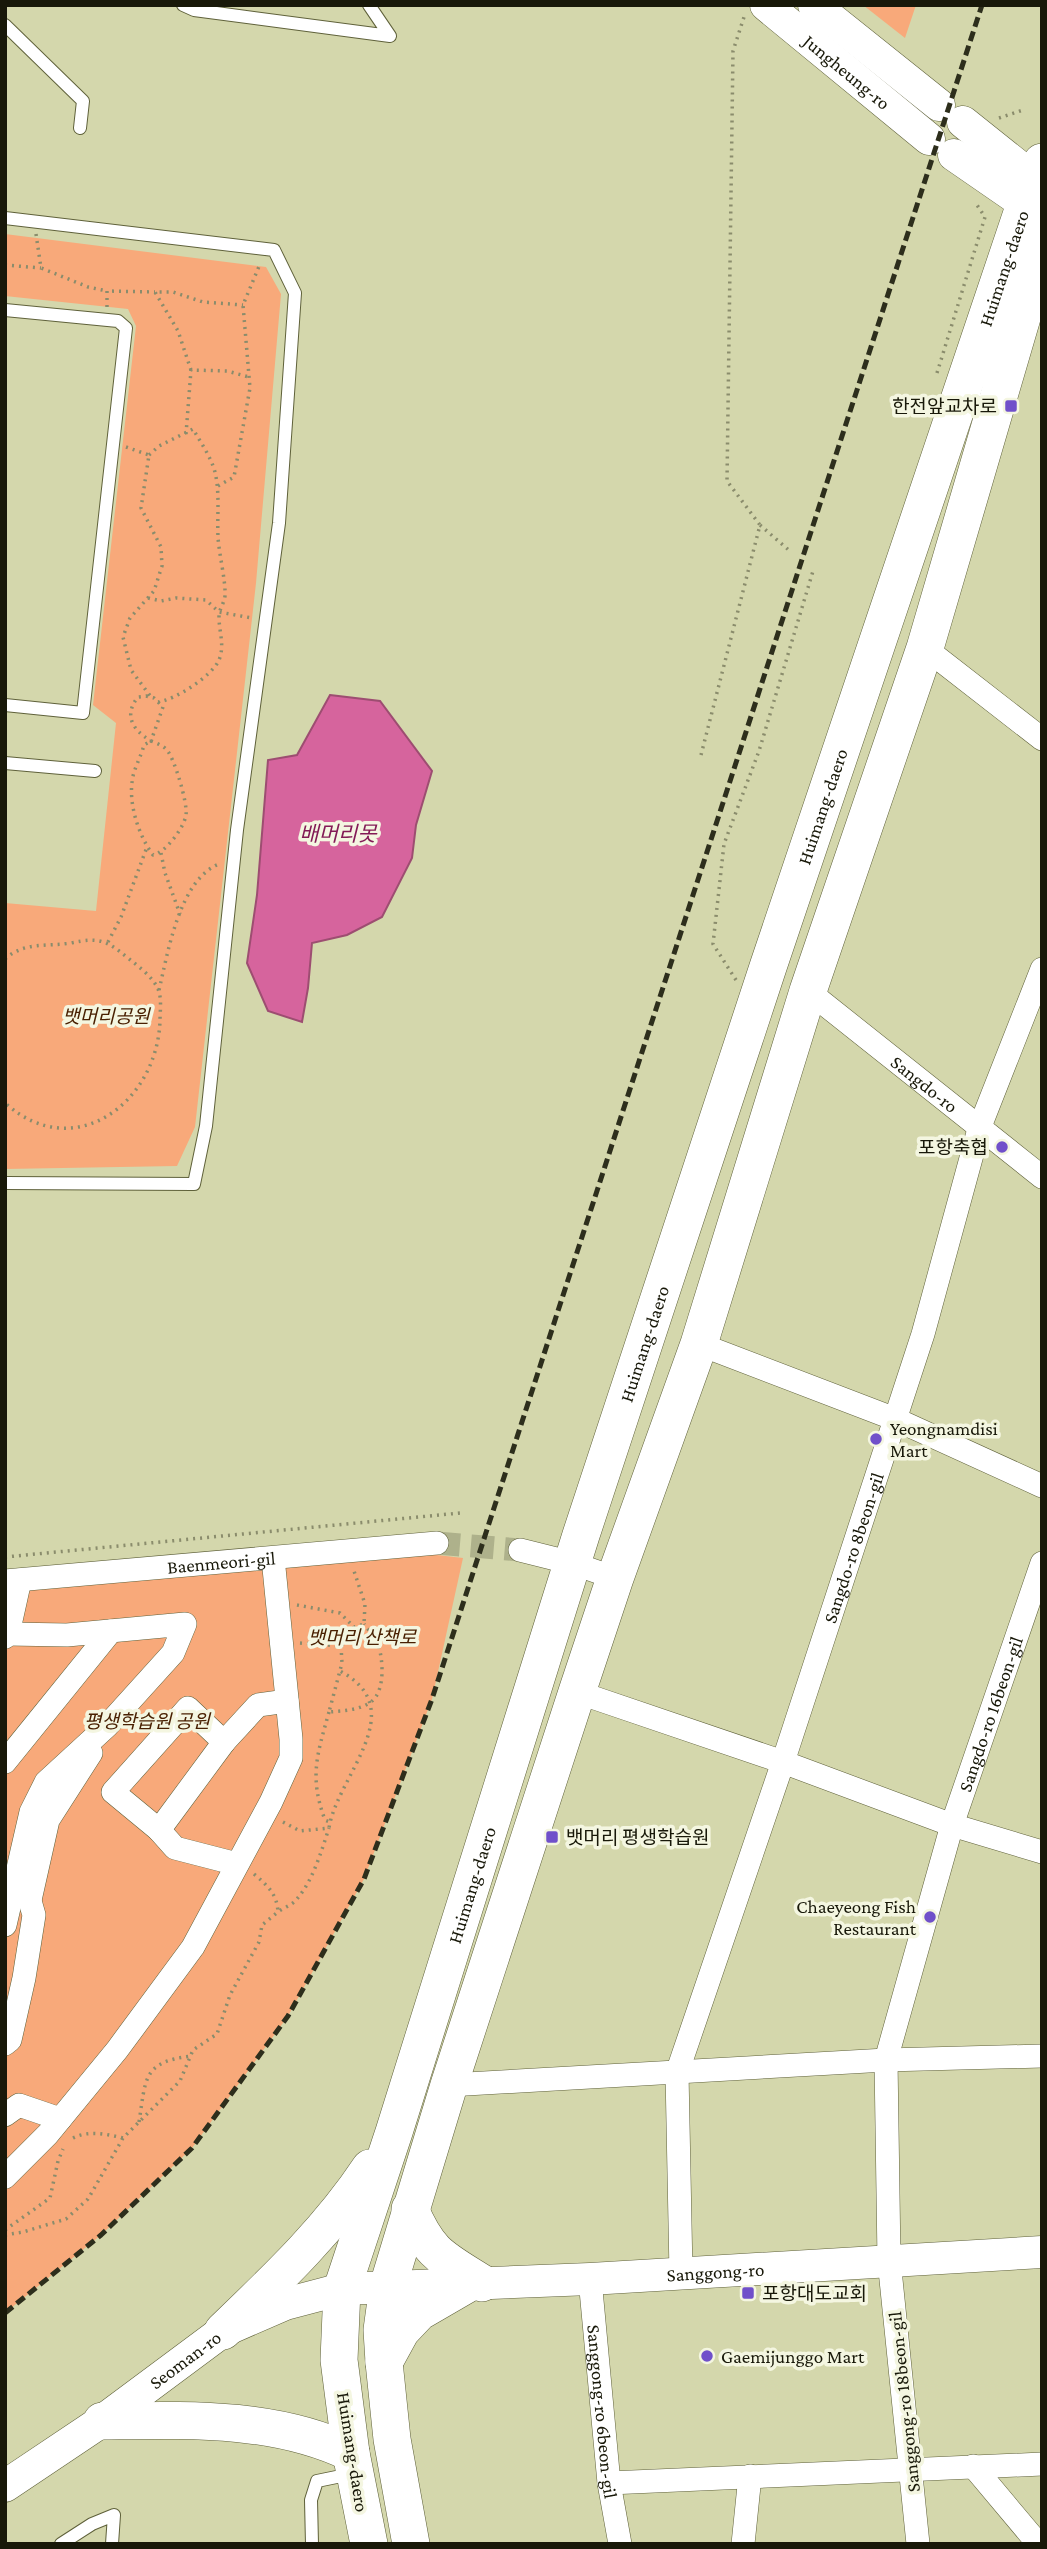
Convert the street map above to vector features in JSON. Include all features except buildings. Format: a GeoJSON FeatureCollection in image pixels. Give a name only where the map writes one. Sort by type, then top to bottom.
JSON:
{"type":"FeatureCollection","features":[{"type":"Feature","properties":{"kind":"main road","name":"Jungheung-ro"},"geometry":{"type":"LineString","coordinates":[[814,5],[951,113],[1037,190]]}},
{"type":"Feature","properties":{"kind":"main road","name":"Jungheung-ro"},"geometry":{"type":"LineString","coordinates":[[757,7],[942,147],[1037,190]]}},
{"type":"Feature","properties":{"kind":"main road","name":"Huimang-daero"},"geometry":{"type":"LineString","coordinates":[[369,2544],[353,2463],[339,2360],[342,2289],[394,2133],[572,1563],[754,1010],[1037,190]]}},
{"type":"Feature","properties":{"kind":"main road","name":"Huimang-daero"},"geometry":{"type":"LineString","coordinates":[[411,2544],[392,2440],[384,2362],[382,2330],[388,2286],[449,2085],[577,1692],[699,1344],[808,991],[925,648],[1042,248]]}},
{"type":"Feature","properties":{"kind":"main road"},"geometry":{"type":"LineString","coordinates":[[223,2331],[316,2239],[348,2202],[394,2133]]}},
{"type":"Feature","properties":{"kind":"main road"},"geometry":{"type":"LineString","coordinates":[[384,2362],[401,2331],[419,2312],[475,2283],[428,2244],[410,2209]]}},
{"type":"Feature","properties":{"kind":"main road","name":"Sanggong-ro"},"geometry":{"type":"LineString","coordinates":[[388,2286],[590,2279],[1042,2252]]}},
{"type":"Feature","properties":{"kind":"main road","name":"Seoman-ro"},"geometry":{"type":"LineString","coordinates":[[5,2486],[102,2421],[223,2331],[285,2304],[342,2289],[388,2286]]}},
{"type":"Feature","properties":{"kind":"main road"},"geometry":{"type":"LineString","coordinates":[[102,2421],[199,2420],[301,2433],[353,2463]]}},
{"type":"Feature","properties":{"kind":"street"},"geometry":{"type":"LineString","coordinates":[[925,648],[1042,739]]}},
{"type":"Feature","properties":{"kind":"street","name":"Sangdo-ro 8beon-gil"},"geometry":{"type":"LineString","coordinates":[[681,2273],[677,2073],[783,1762],[923,1334],[979,1129],[1042,968]]}},
{"type":"Feature","properties":{"kind":"street","name":"Sangdo-ro"},"geometry":{"type":"LineString","coordinates":[[808,991],[1042,1177]]}},
{"type":"Feature","properties":{"kind":"street"},"geometry":{"type":"LineString","coordinates":[[699,1344],[895,1419],[1042,1486]]}},
{"type":"Feature","properties":{"kind":"street","name":"Baenmeori-gil"},"geometry":{"type":"LineString","coordinates":[[13,1581],[437,1544]]}},
{"type":"Feature","properties":{"kind":"street"},"geometry":{"type":"LineString","coordinates":[[520,1550],[572,1563],[615,1578]]}},
{"type":"Feature","properties":{"kind":"street"},"geometry":{"type":"LineString","coordinates":[[5,2178],[60,2119],[117,2050],[193,1947],[266,1811],[291,1758],[273,1558]]}},
{"type":"Feature","properties":{"kind":"street","name":"Sangdo-ro 16beon-gil"},"geometry":{"type":"LineString","coordinates":[[889,2260],[886,2060],[952,1825],[1042,1563]]}},
{"type":"Feature","properties":{"kind":"street"},"geometry":{"type":"LineString","coordinates":[[5,1924],[31,1812],[46,1782],[107,1726],[173,1653],[185,1624],[66,1635],[7,1635],[13,1581]]}},
{"type":"Feature","properties":{"kind":"street"},"geometry":{"type":"LineString","coordinates":[[5,1762],[111,1631]]}},
{"type":"Feature","properties":{"kind":"street"},"geometry":{"type":"LineString","coordinates":[[577,1692],[783,1762],[952,1825],[1042,1852]]}},
{"type":"Feature","properties":{"kind":"street"},"geometry":{"type":"LineString","coordinates":[[159,1830],[224,1742],[258,1705],[287,1701]]}},
{"type":"Feature","properties":{"kind":"street"},"geometry":{"type":"LineString","coordinates":[[224,1742],[188,1709],[113,1792],[159,1830],[174,1847],[237,1864]]}},
{"type":"Feature","properties":{"kind":"street"},"geometry":{"type":"LineString","coordinates":[[30,1900],[48,1820],[107,1730],[107,1726]]}},
{"type":"Feature","properties":{"kind":"street"},"geometry":{"type":"LineString","coordinates":[[5,2044],[10,2040],[24,1978],[34,1915],[20,1864]]}},
{"type":"Feature","properties":{"kind":"street"},"geometry":{"type":"LineString","coordinates":[[449,2085],[886,2060],[1042,2056]]}},
{"type":"Feature","properties":{"kind":"street"},"geometry":{"type":"LineString","coordinates":[[5,2115],[19,2105],[60,2119]]}},
{"type":"Feature","properties":{"kind":"street","name":"Sanggong-ro 18beon-gil"},"geometry":{"type":"LineString","coordinates":[[889,2260],[918,2544]]}},
{"type":"Feature","properties":{"kind":"street","name":"Sanggong-ro 6beon-gil"},"geometry":{"type":"LineString","coordinates":[[590,2279],[609,2483],[620,2544]]}},
{"type":"Feature","properties":{"kind":"street"},"geometry":{"type":"LineString","coordinates":[[609,2483],[1042,2464]]}},
{"type":"Feature","properties":{"kind":"street"},"geometry":{"type":"LineString","coordinates":[[973,2466],[1035,2540],[1042,2544]]}},
{"type":"Feature","properties":{"kind":"street"},"geometry":{"type":"LineString","coordinates":[[743,2544],[750,2476]]}},
{"type":"Feature","properties":{"kind":"lane"},"geometry":{"type":"LineString","coordinates":[[183,5],[194,10],[390,36],[369,5]]}},
{"type":"Feature","properties":{"kind":"lane"},"geometry":{"type":"LineString","coordinates":[[5,25],[83,101],[80,128]]}},
{"type":"Feature","properties":{"kind":"lane"},"geometry":{"type":"LineString","coordinates":[[5,218],[274,250],[295,293],[279,523],[234,858],[206,1126],[194,1184],[5,1183]]}},
{"type":"Feature","properties":{"kind":"lane"},"geometry":{"type":"LineString","coordinates":[[5,310],[118,321],[127,328],[83,713],[5,705]]}},
{"type":"Feature","properties":{"kind":"lane"},"geometry":{"type":"LineString","coordinates":[[5,763],[95,771]]}},
{"type":"Feature","properties":{"kind":"lane"},"geometry":{"type":"LineString","coordinates":[[312,2544],[311,2500],[317,2481],[353,2463]]}},
{"type":"Feature","properties":{"kind":"lane"},"geometry":{"type":"LineString","coordinates":[[61,2544],[92,2524],[114,2515],[112,2544]]}},
{"type":"Feature","properties":{"kind":"path"},"geometry":{"type":"LineString","coordinates":[[757,7],[733,51],[727,481],[760,525],[791,552]]}},
{"type":"Feature","properties":{"kind":"path"},"geometry":{"type":"LineString","coordinates":[[998,118],[1023,110]]}},
{"type":"Feature","properties":{"kind":"path"},"geometry":{"type":"LineString","coordinates":[[34,222],[41,268]]}},
{"type":"Feature","properties":{"kind":"path"},"geometry":{"type":"LineString","coordinates":[[217,486],[234,477],[250,388],[243,304],[265,249]]}},
{"type":"Feature","properties":{"kind":"path"},"geometry":{"type":"LineString","coordinates":[[5,265],[41,268],[88,287],[173,292],[203,302],[243,304]]}},
{"type":"Feature","properties":{"kind":"path"},"geometry":{"type":"LineString","coordinates":[[107,290],[107,320]]}},
{"type":"Feature","properties":{"kind":"path"},"geometry":{"type":"LineString","coordinates":[[155,292],[178,331],[191,370],[186,434]]}},
{"type":"Feature","properties":{"kind":"path"},"geometry":{"type":"LineString","coordinates":[[191,370],[228,371],[249,377]]}},
{"type":"Feature","properties":{"kind":"path"},"geometry":{"type":"LineString","coordinates":[[151,697],[138,697],[131,705],[129,715],[133,726],[151,741],[167,749],[179,776],[186,816],[173,839],[161,853],[153,855],[140,834],[133,808],[132,782],[144,745],[151,741],[163,707],[151,697],[131,670],[123,638],[130,618],[154,591],[162,566],[161,547],[141,508],[149,455],[159,446],[193,429],[215,471],[218,537],[225,596],[219,612],[222,639],[218,663],[182,693],[158,702]]}},
{"type":"Feature","properties":{"kind":"path"},"geometry":{"type":"LineString","coordinates":[[113,444],[149,455]]}},
{"type":"Feature","properties":{"kind":"path"},"geometry":{"type":"LineString","coordinates":[[701,755],[760,525]]}},
{"type":"Feature","properties":{"kind":"path"},"geometry":{"type":"LineString","coordinates":[[754,1010],[713,944],[724,844],[758,751],[813,571],[811,570]]}},
{"type":"Feature","properties":{"kind":"path"},"geometry":{"type":"LineString","coordinates":[[148,598],[160,601],[176,598],[206,600],[219,612],[265,621]]}},
{"type":"Feature","properties":{"kind":"path"},"geometry":{"type":"LineString","coordinates":[[108,942],[121,917],[146,847]]}},
{"type":"Feature","properties":{"kind":"path"},"geometry":{"type":"LineString","coordinates":[[161,853],[165,873],[180,914]]}},
{"type":"Feature","properties":{"kind":"path"},"geometry":{"type":"LineString","coordinates":[[5,1103],[19,1115],[45,1125],[62,1127],[93,1124],[111,1115],[133,1096],[154,1058],[159,1030],[159,990],[175,920],[192,888],[211,867],[234,858]]}},
{"type":"Feature","properties":{"kind":"path"},"geometry":{"type":"LineString","coordinates":[[5,959],[13,952],[35,944],[60,945],[93,939],[108,942],[148,974],[159,990]]}},
{"type":"Feature","properties":{"kind":"path"},"geometry":{"type":"LineString","coordinates":[[5,1557],[460,1513]]}},
{"type":"Feature","properties":{"kind":"path"},"geometry":{"type":"LineString","coordinates":[[330,1712],[350,1710],[369,1702],[379,1692],[382,1670],[379,1645],[364,1624],[365,1604],[359,1592],[349,1551]]}},
{"type":"Feature","properties":{"kind":"path"},"geometry":{"type":"LineString","coordinates":[[278,1604],[340,1613],[354,1627]]}},
{"type":"Feature","properties":{"kind":"path"},"geometry":{"type":"LineString","coordinates":[[330,1822],[325,1820],[317,1799],[315,1783],[318,1753],[340,1671],[341,1646],[354,1627],[364,1624]]}},
{"type":"Feature","properties":{"kind":"path"},"geometry":{"type":"LineString","coordinates":[[282,1652],[300,1643],[341,1646]]}},
{"type":"Feature","properties":{"kind":"path"},"geometry":{"type":"LineString","coordinates":[[5,2232],[23,2232],[66,2219],[88,2199],[123,2138],[180,2081],[193,2050],[217,2034],[230,1995],[259,1942],[262,1925],[296,1901],[315,1867],[353,1767],[366,1746],[371,1725],[367,1691],[355,1679],[340,1671]]}},
{"type":"Feature","properties":{"kind":"path"},"geometry":{"type":"LineString","coordinates":[[266,1811],[300,1831],[329,1828]]}},
{"type":"Feature","properties":{"kind":"path"},"geometry":{"type":"LineString","coordinates":[[237,1864],[269,1887],[277,1900],[278,1912]]}},
{"type":"Feature","properties":{"kind":"path"},"geometry":{"type":"LineString","coordinates":[[138,2124],[146,2083],[154,2066],[169,2058],[191,2056]]}},
{"type":"Feature","properties":{"kind":"path"},"geometry":{"type":"LineString","coordinates":[[5,2232],[50,2198],[58,2161],[63,2148],[71,2139],[81,2134],[99,2133],[123,2138]]}},
{"type":"Feature","properties":{"kind":"green space"},"geometry":{"type":"Polygon","coordinates":[[[863,5],[916,5],[905,38],[863,5]]]}},
{"type":"Feature","properties":{"kind":"green space","name":"뱃머리공원"},"geometry":{"type":"Polygon","coordinates":[[[5,234],[266,267],[281,294],[256,583],[195,1127],[177,1166],[5,1169],[5,903],[96,911],[116,723],[93,705],[136,326],[128,309],[5,296],[5,234]]]}},
{"type":"Feature","properties":{"kind":"green space"},"geometry":{"type":"Polygon","coordinates":[[[437,1555],[463,1558],[432,1699],[364,1879],[288,2016],[192,2148],[101,2235],[5,2313],[5,1581],[273,1558],[437,1555]]]}},
{"type":"Feature","properties":{"kind":"water","name":"배머리못"},"geometry":{"type":"Polygon","coordinates":[[[330,695],[380,701],[432,771],[416,825],[412,858],[382,917],[347,935],[312,943],[302,1022],[268,1011],[247,963],[257,895],[268,760],[297,755],[330,695]]]}},
{"type":"Feature","properties":{"kind":"tunnel"},"geometry":{"type":"LineString","coordinates":[[437,1543],[520,1550]]}},
{"type":"Feature","properties":{"kind":"railway"},"geometry":{"type":"LineString","coordinates":[[5,2313],[101,2235],[192,2148],[288,2016],[364,1879],[432,1699],[982,5]]}},
{"type":"Feature","properties":{"kind":"place","name":"한전앞교차로"},"geometry":{"type":"Point","coordinates":[1011,406]}},
{"type":"Feature","properties":{"kind":"place","name":"포항축협"},"geometry":{"type":"Point","coordinates":[1002,1147]}},
{"type":"Feature","properties":{"kind":"place","name":"Yeongnamdisi Mart"},"geometry":{"type":"Point","coordinates":[876,1439]}},
{"type":"Feature","properties":{"kind":"place","name":"뱃머리 평생학습원"},"geometry":{"type":"Point","coordinates":[552,1837]}},
{"type":"Feature","properties":{"kind":"place","name":"Chaeyeong Fish Restaurant"},"geometry":{"type":"Point","coordinates":[930,1917]}},
{"type":"Feature","properties":{"kind":"place","name":"포항대도교회"},"geometry":{"type":"Point","coordinates":[748,2293]}},
{"type":"Feature","properties":{"kind":"place","name":"Gaemijunggo Mart"},"geometry":{"type":"Point","coordinates":[707,2356]}},
{"type":"Feature","properties":{"kind":"park label","name":"뱃머리 산책로"},"geometry":{"type":"Point","coordinates":[362,1637]}},
{"type":"Feature","properties":{"kind":"park label","name":"평생학습원 공원"},"geometry":{"type":"Point","coordinates":[147,1721]}}]}
